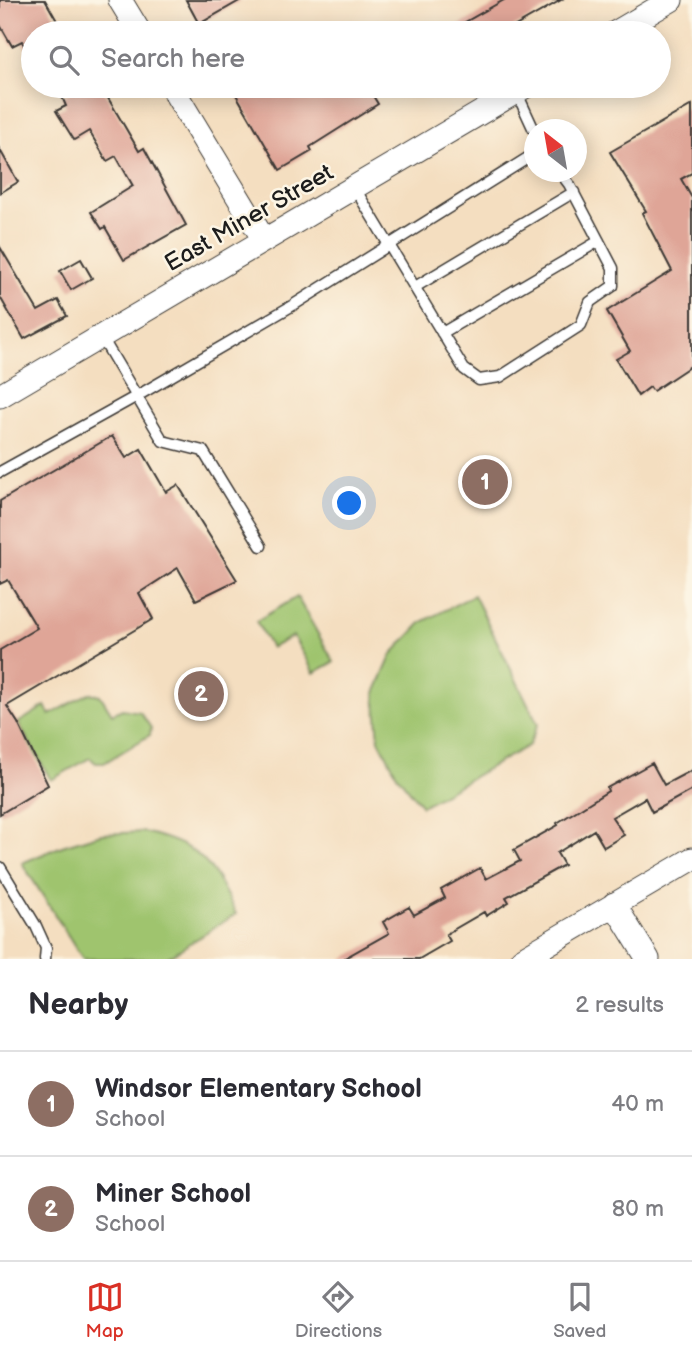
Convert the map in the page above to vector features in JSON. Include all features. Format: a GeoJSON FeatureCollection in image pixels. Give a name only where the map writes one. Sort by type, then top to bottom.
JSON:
{"type":"FeatureCollection","features":[{"type":"Feature","properties":{"kind":"street"},"geometry":{"type":"LineString","coordinates":[[120,0],[133,21]]}},
{"type":"Feature","properties":{"kind":"street"},"geometry":{"type":"LineString","coordinates":[[635,21],[671,0]]}},
{"type":"Feature","properties":{"kind":"street"},"geometry":{"type":"LineString","coordinates":[[178,98],[264,240]]}},
{"type":"Feature","properties":{"kind":"street","name":"East Miner Street"},"geometry":{"type":"LineString","coordinates":[[0,396],[504,98]]}},
{"type":"Feature","properties":{"kind":"street"},"geometry":{"type":"LineString","coordinates":[[522,959],[692,859]]}},
{"type":"Feature","properties":{"kind":"street"},"geometry":{"type":"LineString","coordinates":[[614,904],[649,959]]}},
{"type":"Feature","properties":{"kind":"lane"},"geometry":{"type":"LineString","coordinates":[[524,98],[531,119]]}},
{"type":"Feature","properties":{"kind":"lane"},"geometry":{"type":"LineString","coordinates":[[0,472],[295,304],[524,161]]}},
{"type":"Feature","properties":{"kind":"lane"},"geometry":{"type":"LineString","coordinates":[[354,187],[464,369],[479,380],[500,377],[581,325],[590,302],[612,286],[613,268],[567,182]]}},
{"type":"Feature","properties":{"kind":"lane"},"geometry":{"type":"LineString","coordinates":[[415,287],[574,192]]}},
{"type":"Feature","properties":{"kind":"lane"},"geometry":{"type":"LineString","coordinates":[[442,333],[599,241]]}},
{"type":"Feature","properties":{"kind":"lane"},"geometry":{"type":"LineString","coordinates":[[102,336],[163,441],[203,451],[261,546]]}},
{"type":"Feature","properties":{"kind":"lane"},"geometry":{"type":"LineString","coordinates":[[0,867],[36,926],[46,948],[45,959]]}},
{"type":"Feature","properties":{"kind":"green space"},"geometry":{"type":"Polygon","coordinates":[[[474,595],[538,724],[529,745],[422,806],[397,775],[379,740],[375,693],[392,654],[422,622],[474,595]]]}},
{"type":"Feature","properties":{"kind":"green space"},"geometry":{"type":"Polygon","coordinates":[[[297,597],[334,662],[314,673],[293,636],[271,648],[256,621],[297,597]]]}},
{"type":"Feature","properties":{"kind":"green space"},"geometry":{"type":"Polygon","coordinates":[[[89,693],[100,695],[112,714],[122,709],[140,712],[151,728],[150,735],[104,763],[96,763],[90,758],[51,780],[18,723],[45,706],[50,715],[89,693]]]}},
{"type":"Feature","properties":{"kind":"green space"},"geometry":{"type":"Polygon","coordinates":[[[144,832],[180,844],[202,859],[219,881],[236,914],[165,959],[83,959],[22,863],[62,846],[101,834],[144,832]]]}},
{"type":"Feature","properties":{"kind":"building"},"geometry":{"type":"Polygon","coordinates":[[[0,0],[45,0],[57,21],[21,21],[21,42],[12,46],[0,25],[0,0]]]}},
{"type":"Feature","properties":{"kind":"building"},"geometry":{"type":"Polygon","coordinates":[[[186,0],[241,0],[204,21],[197,21],[186,0]]]}},
{"type":"Feature","properties":{"kind":"building"},"geometry":{"type":"Polygon","coordinates":[[[504,0],[561,0],[524,21],[467,21],[504,0]]]}},
{"type":"Feature","properties":{"kind":"building"},"geometry":{"type":"Polygon","coordinates":[[[62,98],[108,98],[139,151],[144,148],[186,225],[124,260],[105,227],[102,229],[91,212],[133,186],[116,156],[107,161],[89,131],[74,140],[56,111],[66,106],[62,98]]]}},
{"type":"Feature","properties":{"kind":"building"},"geometry":{"type":"Polygon","coordinates":[[[238,98],[374,98],[378,104],[310,147],[312,151],[280,170],[238,98]]]}},
{"type":"Feature","properties":{"kind":"building"},"geometry":{"type":"Polygon","coordinates":[[[692,105],[692,173],[681,179],[692,198],[692,365],[653,391],[650,387],[638,396],[616,359],[630,351],[607,311],[672,271],[642,213],[646,211],[610,152],[692,105]]]}},
{"type":"Feature","properties":{"kind":"building"},"geometry":{"type":"Polygon","coordinates":[[[0,150],[18,182],[0,193],[0,150]]]}},
{"type":"Feature","properties":{"kind":"building"},"geometry":{"type":"Polygon","coordinates":[[[0,247],[38,311],[58,300],[67,316],[24,339],[0,297],[0,247]]]}},
{"type":"Feature","properties":{"kind":"building"},"geometry":{"type":"Polygon","coordinates":[[[81,259],[92,278],[71,290],[60,271],[81,259]]]}},
{"type":"Feature","properties":{"kind":"building"},"geometry":{"type":"Polygon","coordinates":[[[112,436],[126,458],[141,449],[166,492],[178,485],[237,580],[196,600],[178,568],[139,593],[153,619],[7,706],[48,785],[0,814],[0,650],[37,628],[8,580],[0,584],[0,501],[112,436]]]}},
{"type":"Feature","properties":{"kind":"building"},"geometry":{"type":"Polygon","coordinates":[[[652,763],[664,785],[692,770],[692,790],[652,812],[645,798],[612,817],[624,835],[604,847],[594,830],[557,853],[564,865],[506,897],[509,902],[486,916],[484,912],[446,934],[450,941],[419,959],[343,959],[389,933],[383,922],[409,907],[414,915],[445,898],[441,890],[480,868],[486,879],[520,861],[514,850],[558,825],[557,823],[608,791],[607,788],[652,763]]]}},
{"type":"Feature","properties":{"kind":"place","name":"Windsor Elementary School"},"geometry":{"type":"Point","coordinates":[485,482]}},
{"type":"Feature","properties":{"kind":"place","name":"Miner School"},"geometry":{"type":"Point","coordinates":[201,694]}}]}
